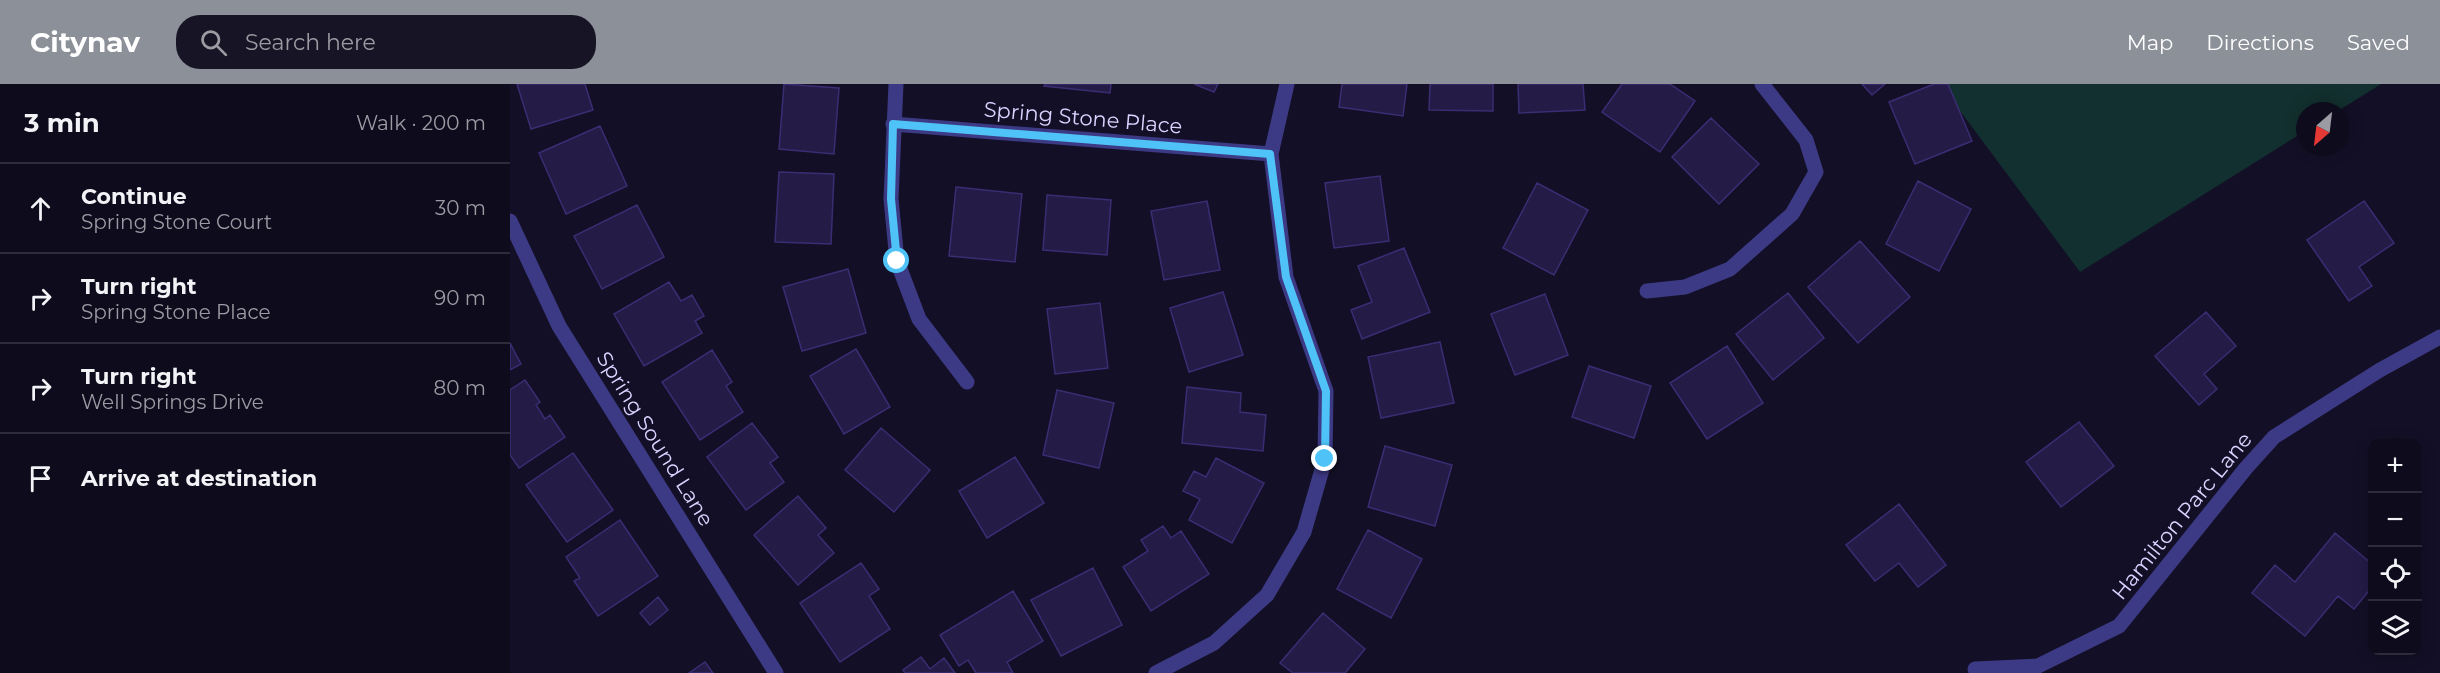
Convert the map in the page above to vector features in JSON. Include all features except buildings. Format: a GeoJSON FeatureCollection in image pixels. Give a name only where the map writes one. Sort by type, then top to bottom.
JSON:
{"type":"FeatureCollection","features":[{"type":"Feature","properties":{"kind":"street"},"geometry":{"type":"LineString","coordinates":[[896,84],[891,199],[897,261],[919,319],[967,382]]}},
{"type":"Feature","properties":{"kind":"street"},"geometry":{"type":"LineString","coordinates":[[1156,673],[1214,643],[1267,594],[1304,532],[1325,459],[1326,391],[1286,277],[1270,154],[1287,84]]}},
{"type":"Feature","properties":{"kind":"street"},"geometry":{"type":"LineString","coordinates":[[1647,291],[1685,287],[1730,270],[1792,214],[1816,172],[1806,140],[1762,84]]}},
{"type":"Feature","properties":{"kind":"street","name":"Spring Stone Place"},"geometry":{"type":"LineString","coordinates":[[893,124],[1270,154]]}},
{"type":"Feature","properties":{"kind":"street","name":"Spring Sound Lane"},"geometry":{"type":"LineString","coordinates":[[510,221],[559,326],[776,673]]}},
{"type":"Feature","properties":{"kind":"street","name":"Hamilton Parc Lane"},"geometry":{"type":"LineString","coordinates":[[1975,669],[2038,666],[2119,626],[2246,468],[2274,437],[2380,370],[2440,337]]}},
{"type":"Feature","properties":{"kind":"green space"},"geometry":{"type":"Polygon","coordinates":[[[1940,84],[2381,84],[2350,103],[2296,102],[2296,137],[2080,272],[1940,84]]]}},
{"type":"Feature","properties":{"kind":"route"},"geometry":{"type":"LineString","coordinates":[[897,261],[891,199],[893,124],[1270,154],[1286,277],[1326,391],[1325,459]]}}]}
